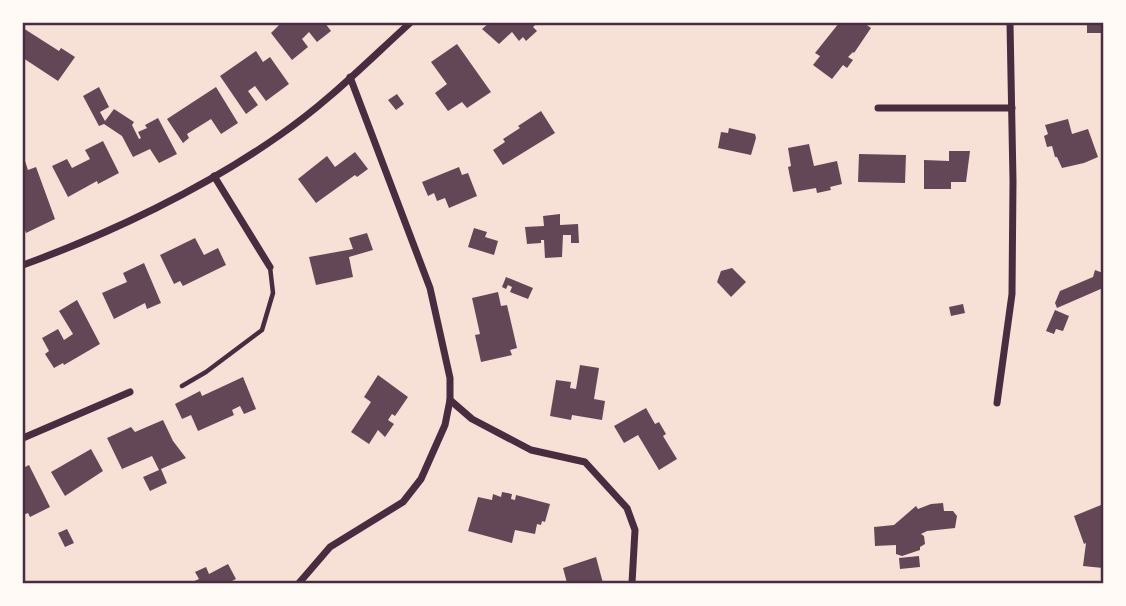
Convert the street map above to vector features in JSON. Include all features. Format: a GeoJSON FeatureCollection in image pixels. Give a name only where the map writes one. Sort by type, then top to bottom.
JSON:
{"type":"FeatureCollection","features":[{"type":"Feature","properties":{"kind":"street"},"geometry":{"type":"LineString","coordinates":[[23,265],[156,207],[281,135],[410,23]]}},
{"type":"Feature","properties":{"kind":"street"},"geometry":{"type":"LineString","coordinates":[[997,403],[1012,294],[1010,23]]}},
{"type":"Feature","properties":{"kind":"street"},"geometry":{"type":"LineString","coordinates":[[299,583],[330,547],[403,502],[421,480],[445,425],[450,400],[450,378],[430,288],[350,77]]}},
{"type":"Feature","properties":{"kind":"street"},"geometry":{"type":"LineString","coordinates":[[877,108],[1012,108]]}},
{"type":"Feature","properties":{"kind":"street"},"geometry":{"type":"LineString","coordinates":[[214,176],[270,267]]}},
{"type":"Feature","properties":{"kind":"street"},"geometry":{"type":"LineString","coordinates":[[23,438],[130,392]]}},
{"type":"Feature","properties":{"kind":"street"},"geometry":{"type":"LineString","coordinates":[[450,400],[472,419],[531,450],[585,462],[627,508],[635,530],[632,583]]}},
{"type":"Feature","properties":{"kind":"lane"},"geometry":{"type":"LineString","coordinates":[[182,386],[206,372],[262,330],[273,293],[270,267]]}},
{"type":"Feature","properties":{"kind":"building"},"geometry":{"type":"Polygon","coordinates":[[[281,23],[325,23],[331,31],[317,42],[309,32],[302,39],[308,47],[292,60],[271,33],[281,23]]]}},
{"type":"Feature","properties":{"kind":"building"},"geometry":{"type":"Polygon","coordinates":[[[489,23],[537,23],[533,27],[537,31],[526,41],[523,37],[519,41],[512,32],[499,44],[482,29],[489,23]]]}},
{"type":"Feature","properties":{"kind":"building"},"geometry":{"type":"Polygon","coordinates":[[[839,23],[864,23],[871,28],[854,53],[848,57],[853,60],[847,68],[843,65],[832,79],[813,65],[820,56],[815,53],[839,23]]]}},
{"type":"Feature","properties":{"kind":"building"},"geometry":{"type":"Polygon","coordinates":[[[1087,23],[1103,23],[1103,33],[1087,33],[1087,23]]]}},
{"type":"Feature","properties":{"kind":"building"},"geometry":{"type":"Polygon","coordinates":[[[23,28],[59,51],[61,48],[75,57],[58,81],[23,58],[23,28]]]}},
{"type":"Feature","properties":{"kind":"building"},"geometry":{"type":"Polygon","coordinates":[[[457,44],[491,92],[467,108],[462,102],[448,111],[435,93],[447,84],[431,62],[457,44]]]}},
{"type":"Feature","properties":{"kind":"building"},"geometry":{"type":"Polygon","coordinates":[[[256,51],[263,62],[270,57],[289,84],[266,101],[255,86],[248,91],[258,105],[246,114],[220,76],[256,51]]]}},
{"type":"Feature","properties":{"kind":"building"},"geometry":{"type":"Polygon","coordinates":[[[99,87],[109,107],[100,112],[105,121],[114,109],[134,122],[132,125],[139,139],[141,138],[138,132],[158,118],[177,154],[159,163],[150,149],[133,157],[122,136],[104,124],[99,126],[83,96],[99,87]]]}},
{"type":"Feature","properties":{"kind":"building"},"geometry":{"type":"Polygon","coordinates":[[[216,87],[238,123],[221,134],[211,119],[187,134],[189,138],[183,143],[167,119],[216,87]]]}},
{"type":"Feature","properties":{"kind":"building"},"geometry":{"type":"Polygon","coordinates":[[[397,94],[404,104],[396,110],[388,100],[397,94]]]}},
{"type":"Feature","properties":{"kind":"building"},"geometry":{"type":"Polygon","coordinates":[[[541,111],[555,133],[503,165],[493,150],[505,142],[503,139],[520,128],[518,126],[541,111]]]}},
{"type":"Feature","properties":{"kind":"building"},"geometry":{"type":"Polygon","coordinates":[[[1068,119],[1072,134],[1088,129],[1098,157],[1062,168],[1052,146],[1047,147],[1044,136],[1048,134],[1045,125],[1068,119]]]}},
{"type":"Feature","properties":{"kind":"building"},"geometry":{"type":"Polygon","coordinates":[[[729,128],[755,134],[751,155],[718,148],[721,132],[728,133],[729,128]]]}},
{"type":"Feature","properties":{"kind":"building"},"geometry":{"type":"Polygon","coordinates":[[[103,141],[119,173],[98,184],[97,181],[68,197],[52,166],[67,159],[72,168],[90,159],[85,150],[103,141]]]}},
{"type":"Feature","properties":{"kind":"building"},"geometry":{"type":"Polygon","coordinates":[[[809,144],[814,166],[837,161],[842,184],[817,193],[816,188],[793,192],[788,167],[791,166],[788,148],[809,144]]]}},
{"type":"Feature","properties":{"kind":"building"},"geometry":{"type":"Polygon","coordinates":[[[949,151],[970,151],[966,182],[951,182],[951,189],[924,189],[924,160],[949,161],[949,151]]]}},
{"type":"Feature","properties":{"kind":"building"},"geometry":{"type":"Polygon","coordinates":[[[355,152],[368,169],[316,203],[298,179],[327,156],[335,167],[355,152]]]}},
{"type":"Feature","properties":{"kind":"building"},"geometry":{"type":"Polygon","coordinates":[[[859,154],[906,155],[905,183],[858,182],[859,154]]]}},
{"type":"Feature","properties":{"kind":"building"},"geometry":{"type":"Polygon","coordinates":[[[23,155],[28,170],[36,167],[55,219],[26,233],[23,224],[23,155]]]}},
{"type":"Feature","properties":{"kind":"building"},"geometry":{"type":"Polygon","coordinates":[[[459,167],[462,175],[468,173],[477,196],[449,208],[445,198],[437,201],[434,193],[428,196],[422,182],[459,167]]]}},
{"type":"Feature","properties":{"kind":"building"},"geometry":{"type":"Polygon","coordinates":[[[560,214],[560,225],[578,224],[579,243],[571,243],[571,235],[563,235],[562,257],[545,258],[544,240],[541,240],[541,243],[527,244],[525,227],[544,226],[543,216],[560,214]]]}},
{"type":"Feature","properties":{"kind":"building"},"geometry":{"type":"Polygon","coordinates":[[[474,228],[487,232],[485,237],[498,241],[494,255],[468,247],[474,228]]]}},
{"type":"Feature","properties":{"kind":"building"},"geometry":{"type":"Polygon","coordinates":[[[367,233],[373,250],[349,257],[353,277],[316,285],[309,257],[353,249],[349,238],[367,233]]]}},
{"type":"Feature","properties":{"kind":"building"},"geometry":{"type":"Polygon","coordinates":[[[195,238],[204,255],[218,248],[226,265],[183,286],[180,281],[174,284],[160,255],[195,238]]]}},
{"type":"Feature","properties":{"kind":"building"},"geometry":{"type":"Polygon","coordinates":[[[144,263],[161,303],[147,309],[145,303],[114,319],[102,293],[127,282],[123,273],[144,263]]]}},
{"type":"Feature","properties":{"kind":"building"},"geometry":{"type":"Polygon","coordinates":[[[732,268],[746,282],[731,297],[717,282],[721,271],[732,268]]]}},
{"type":"Feature","properties":{"kind":"building"},"geometry":{"type":"Polygon","coordinates":[[[1095,270],[1103,273],[1103,288],[1057,308],[1055,303],[1060,291],[1093,277],[1095,270]]]}},
{"type":"Feature","properties":{"kind":"building"},"geometry":{"type":"Polygon","coordinates":[[[506,277],[533,288],[528,299],[510,292],[512,287],[508,285],[506,289],[502,287],[506,277]]]}},
{"type":"Feature","properties":{"kind":"building"},"geometry":{"type":"Polygon","coordinates":[[[498,292],[501,306],[507,305],[517,348],[510,350],[512,355],[481,362],[475,335],[480,334],[472,298],[498,292]]]}},
{"type":"Feature","properties":{"kind":"building"},"geometry":{"type":"Polygon","coordinates":[[[77,300],[100,344],[54,368],[45,354],[49,351],[42,338],[58,329],[64,340],[73,334],[59,311],[77,300]]]}},
{"type":"Feature","properties":{"kind":"building"},"geometry":{"type":"Polygon","coordinates":[[[963,304],[965,313],[951,316],[949,307],[963,304]]]}},
{"type":"Feature","properties":{"kind":"building"},"geometry":{"type":"Polygon","coordinates":[[[1055,310],[1069,316],[1063,331],[1056,329],[1054,334],[1046,331],[1055,310]]]}},
{"type":"Feature","properties":{"kind":"building"},"geometry":{"type":"Polygon","coordinates":[[[580,365],[599,368],[594,399],[605,401],[602,420],[572,415],[571,420],[550,416],[556,380],[571,382],[570,388],[576,389],[580,365]]]}},
{"type":"Feature","properties":{"kind":"building"},"geometry":{"type":"Polygon","coordinates":[[[378,375],[408,397],[395,416],[392,414],[388,420],[394,424],[385,437],[378,430],[369,444],[351,432],[371,402],[364,397],[378,375]]]}},
{"type":"Feature","properties":{"kind":"building"},"geometry":{"type":"Polygon","coordinates":[[[243,377],[256,409],[244,414],[240,406],[232,410],[234,415],[198,431],[191,415],[182,419],[175,404],[200,391],[202,396],[243,377]]]}},
{"type":"Feature","properties":{"kind":"building"},"geometry":{"type":"Polygon","coordinates":[[[646,408],[655,424],[659,422],[666,434],[663,436],[677,459],[659,470],[638,435],[624,443],[614,426],[646,408]]]}},
{"type":"Feature","properties":{"kind":"building"},"geometry":{"type":"Polygon","coordinates":[[[163,420],[173,441],[186,458],[161,469],[167,483],[150,491],[143,477],[159,470],[152,456],[122,469],[107,438],[131,427],[135,432],[163,420]]]}},
{"type":"Feature","properties":{"kind":"building"},"geometry":{"type":"Polygon","coordinates":[[[91,449],[103,471],[65,496],[51,472],[91,449]]]}},
{"type":"Feature","properties":{"kind":"building"},"geometry":{"type":"Polygon","coordinates":[[[29,465],[50,507],[30,517],[28,513],[23,515],[23,468],[29,465]]]}},
{"type":"Feature","properties":{"kind":"building"},"geometry":{"type":"Polygon","coordinates":[[[502,492],[512,494],[511,499],[515,500],[516,495],[550,504],[545,522],[537,524],[535,534],[515,530],[512,543],[468,531],[478,497],[492,500],[493,494],[501,497],[502,492]]]}},
{"type":"Feature","properties":{"kind":"building"},"geometry":{"type":"Polygon","coordinates":[[[943,503],[944,511],[953,511],[957,516],[955,528],[921,534],[925,544],[920,550],[902,556],[896,554],[896,545],[875,546],[874,527],[894,525],[916,506],[918,509],[943,503]]]}},
{"type":"Feature","properties":{"kind":"building"},"geometry":{"type":"Polygon","coordinates":[[[1101,505],[1103,568],[1083,566],[1086,543],[1084,544],[1074,516],[1101,505]]]}},
{"type":"Feature","properties":{"kind":"building"},"geometry":{"type":"Polygon","coordinates":[[[67,529],[74,543],[65,547],[58,533],[67,529]]]}},
{"type":"Feature","properties":{"kind":"building"},"geometry":{"type":"Polygon","coordinates":[[[919,556],[920,567],[900,569],[899,558],[919,556]]]}},
{"type":"Feature","properties":{"kind":"building"},"geometry":{"type":"Polygon","coordinates":[[[596,557],[603,583],[567,583],[563,568],[596,557]]]}},
{"type":"Feature","properties":{"kind":"building"},"geometry":{"type":"Polygon","coordinates":[[[228,564],[236,579],[228,583],[190,583],[199,579],[195,572],[206,567],[209,574],[228,564]]]}}]}
